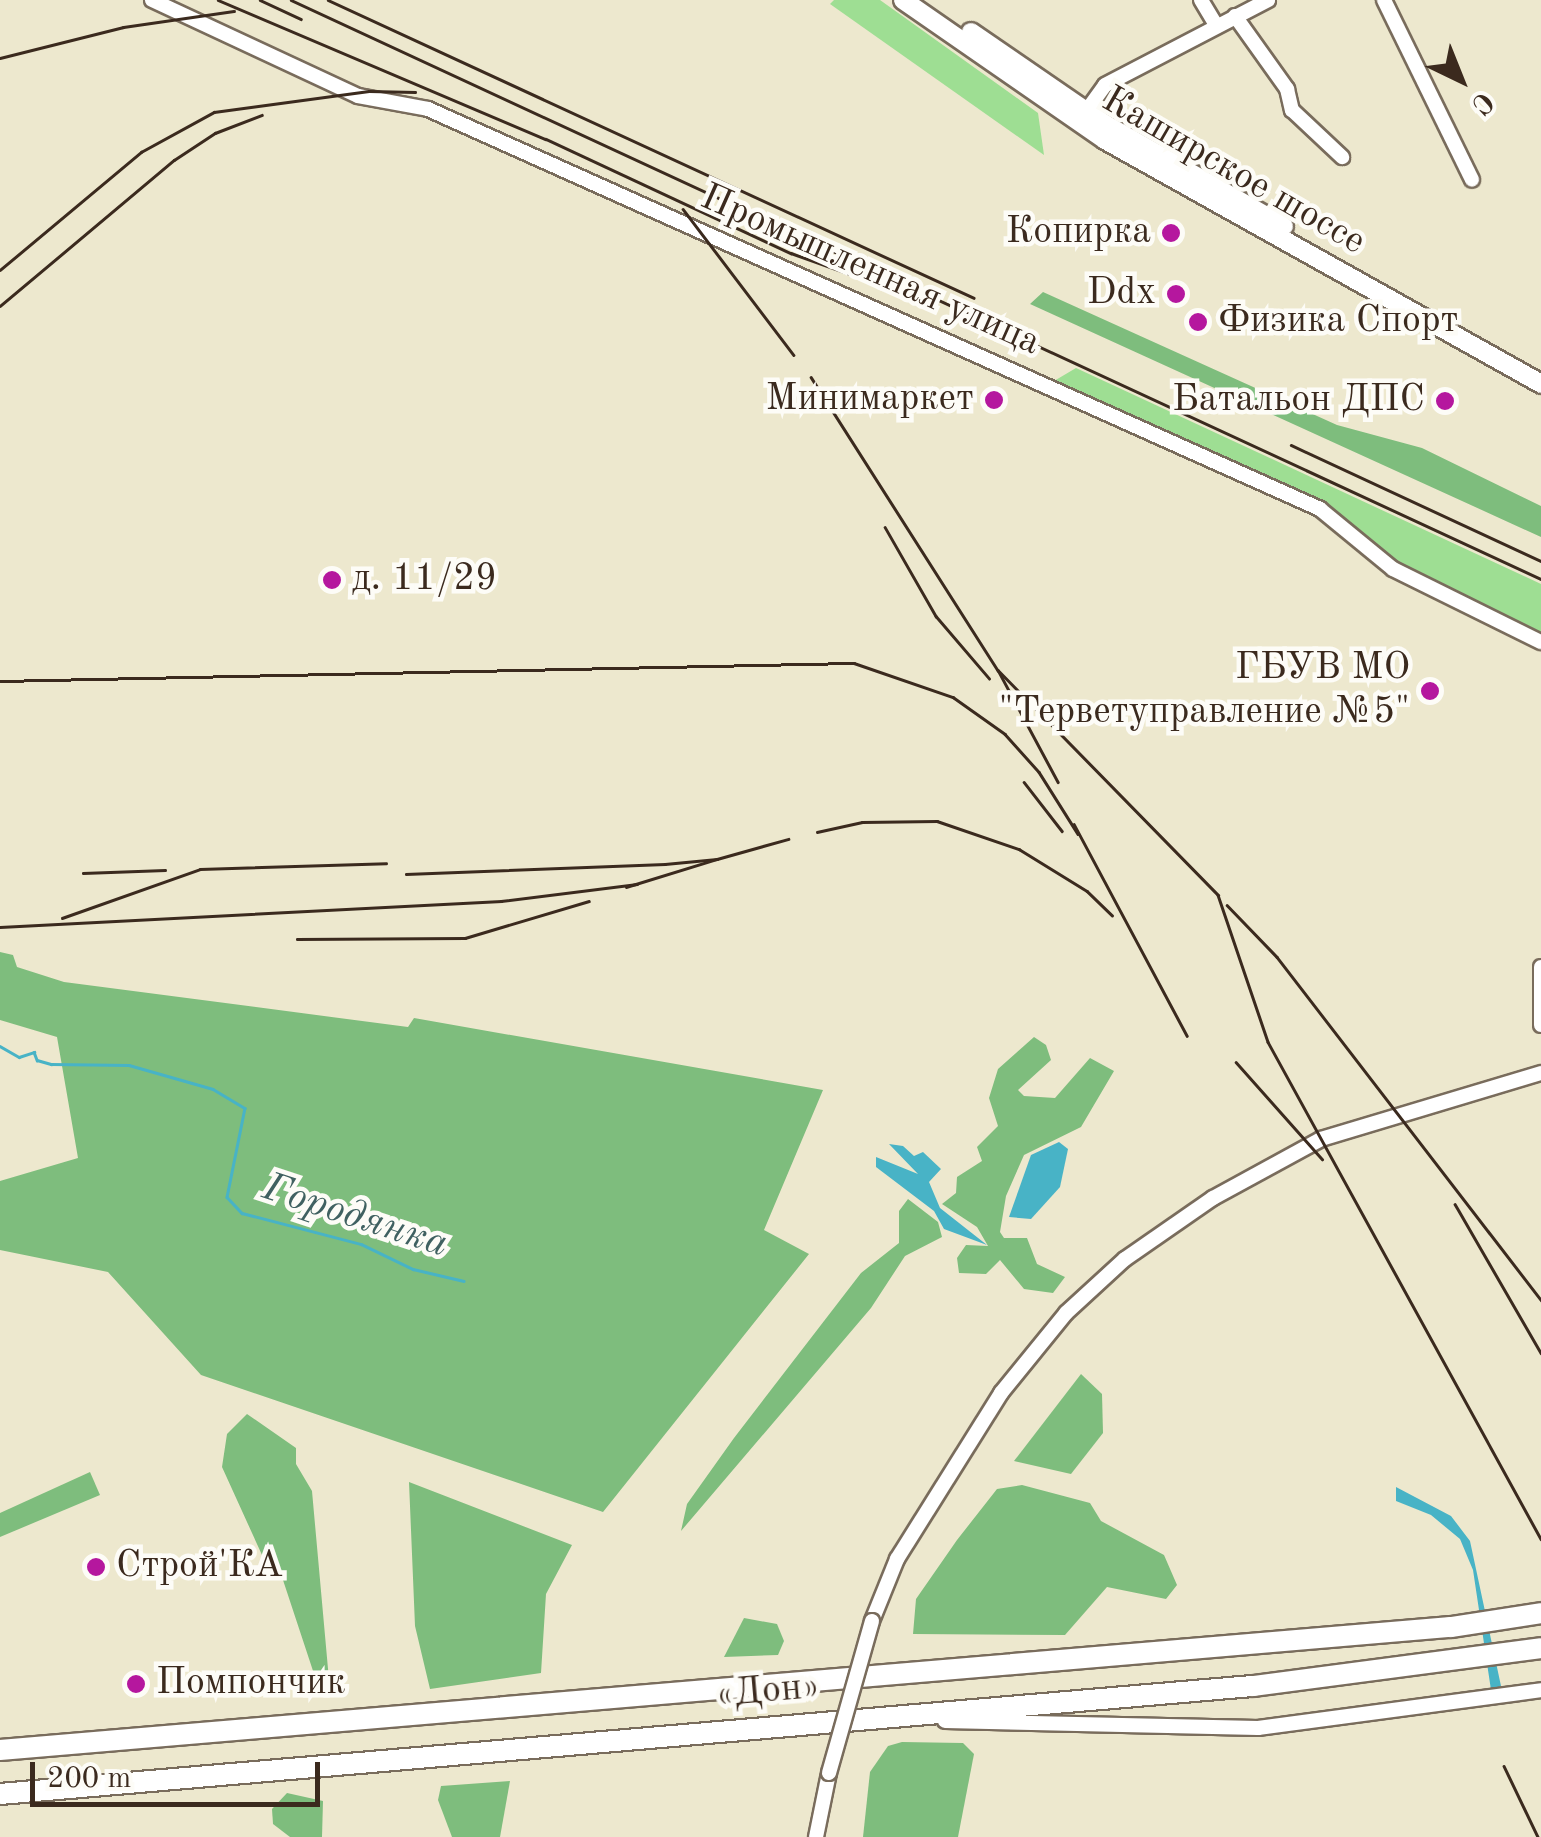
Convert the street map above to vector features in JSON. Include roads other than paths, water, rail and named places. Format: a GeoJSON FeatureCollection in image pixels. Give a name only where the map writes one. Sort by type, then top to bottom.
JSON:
{"type":"FeatureCollection","features":[{"type":"Feature","properties":{"kind":"highway","name":"«Дон»"},"geometry":{"type":"LineString","coordinates":[[0,1750],[1451,1627],[1541,1613]]}},
{"type":"Feature","properties":{"kind":"highway","name":"«Дон»"},"geometry":{"type":"LineString","coordinates":[[0,1794],[1458,1664],[1541,1648]]}},
{"type":"Feature","properties":{"kind":"main road","name":"Каширское шоссе"},"geometry":{"type":"LineString","coordinates":[[904,0],[1082,116],[1541,384]]}},
{"type":"Feature","properties":{"kind":"main road","name":"Каширское шоссе"},"geometry":{"type":"LineString","coordinates":[[924,0],[1082,116],[1541,372]]}},
{"type":"Feature","properties":{"kind":"street","name":"Промышленная улица"},"geometry":{"type":"LineString","coordinates":[[152,0],[358,96],[428,108],[1302,501],[1350,528],[1392,570],[1541,642]]}},
{"type":"Feature","properties":{"kind":"street"},"geometry":{"type":"LineString","coordinates":[[1201,0],[1216,25]]}},
{"type":"Feature","properties":{"kind":"street"},"geometry":{"type":"LineString","coordinates":[[1082,116],[1105,85],[1268,0]]}},
{"type":"Feature","properties":{"kind":"street"},"geometry":{"type":"LineString","coordinates":[[1384,0],[1472,180]]}},
{"type":"Feature","properties":{"kind":"street"},"geometry":{"type":"LineString","coordinates":[[1235,16],[1287,89],[1294,113],[1342,158]]}},
{"type":"Feature","properties":{"kind":"street"},"geometry":{"type":"LineString","coordinates":[[1541,967],[1541,1025]]}},
{"type":"Feature","properties":{"kind":"street"},"geometry":{"type":"LineString","coordinates":[[816,1837],[829,1773],[872,1621],[897,1559],[947,1472],[1048,1334],[1125,1260],[1213,1198],[1320,1139],[1541,1073]]}},
{"type":"Feature","properties":{"kind":"street"},"geometry":{"type":"LineString","coordinates":[[869,1719],[1258,1728],[1541,1690]]}},
{"type":"Feature","properties":{"kind":"water"},"geometry":{"type":"Polygon","coordinates":[[[1059,1142],[1068,1149],[1060,1187],[1031,1219],[1009,1217],[1031,1155],[1059,1142]]]}},
{"type":"Feature","properties":{"kind":"water"},"geometry":{"type":"Polygon","coordinates":[[[889,1144],[903,1146],[914,1156],[923,1152],[941,1169],[929,1182],[940,1208],[987,1245],[944,1229],[934,1211],[876,1167],[876,1157],[918,1174],[889,1144]]]}},
{"type":"Feature","properties":{"kind":"water"},"geometry":{"type":"Polygon","coordinates":[[[1396,1487],[1451,1516],[1470,1541],[1501,1686],[1491,1690],[1473,1570],[1460,1539],[1431,1515],[1396,1501],[1396,1487]]]}},
{"type":"Feature","properties":{"kind":"waterway","name":"Городянка"},"geometry":{"type":"LineString","coordinates":[[0,1046],[19,1057],[34,1052],[37,1060],[51,1064],[129,1065],[213,1089],[245,1108],[227,1197],[242,1213],[361,1244],[413,1269],[464,1281]]}},
{"type":"Feature","properties":{"kind":"railway"},"geometry":{"type":"LineString","coordinates":[[218,0],[546,139],[791,253],[872,282]]}},
{"type":"Feature","properties":{"kind":"railway"},"geometry":{"type":"LineString","coordinates":[[260,0],[301,19]]}},
{"type":"Feature","properties":{"kind":"railway"},"geometry":{"type":"LineString","coordinates":[[291,0],[1541,579]]}},
{"type":"Feature","properties":{"kind":"railway"},"geometry":{"type":"LineString","coordinates":[[328,0],[974,298]]}},
{"type":"Feature","properties":{"kind":"railway"},"geometry":{"type":"LineString","coordinates":[[0,58],[123,27],[234,11]]}},
{"type":"Feature","properties":{"kind":"railway"},"geometry":{"type":"LineString","coordinates":[[0,270],[141,152],[214,112],[369,91],[415,92]]}},
{"type":"Feature","properties":{"kind":"railway"},"geometry":{"type":"LineString","coordinates":[[0,306],[174,160],[215,133],[262,115]]}},
{"type":"Feature","properties":{"kind":"railway"},"geometry":{"type":"LineString","coordinates":[[683,209],[794,355]]}},
{"type":"Feature","properties":{"kind":"railway"},"geometry":{"type":"LineString","coordinates":[[811,377],[998,670],[1058,782]]}},
{"type":"Feature","properties":{"kind":"railway"},"geometry":{"type":"LineString","coordinates":[[1291,445],[1541,561]]}},
{"type":"Feature","properties":{"kind":"railway"},"geometry":{"type":"LineString","coordinates":[[885,527],[936,616],[989,678]]}},
{"type":"Feature","properties":{"kind":"railway"},"geometry":{"type":"LineString","coordinates":[[0,681],[854,663],[953,697],[1005,734],[1039,772],[1078,834]]}},
{"type":"Feature","properties":{"kind":"railway"},"geometry":{"type":"LineString","coordinates":[[998,670],[1218,895],[1268,1042],[1541,1539]]}},
{"type":"Feature","properties":{"kind":"railway"},"geometry":{"type":"LineString","coordinates":[[1024,782],[1062,831]]}},
{"type":"Feature","properties":{"kind":"railway"},"geometry":{"type":"LineString","coordinates":[[817,832],[862,822],[937,821],[1019,849],[1087,891],[1112,915]]}},
{"type":"Feature","properties":{"kind":"railway"},"geometry":{"type":"LineString","coordinates":[[1074,824],[1187,1036]]}},
{"type":"Feature","properties":{"kind":"railway"},"geometry":{"type":"LineString","coordinates":[[406,874],[665,864],[717,859],[788,839]]}},
{"type":"Feature","properties":{"kind":"railway"},"geometry":{"type":"LineString","coordinates":[[626,887],[717,859]]}},
{"type":"Feature","properties":{"kind":"railway"},"geometry":{"type":"LineString","coordinates":[[62,918],[200,869],[386,863]]}},
{"type":"Feature","properties":{"kind":"railway"},"geometry":{"type":"LineString","coordinates":[[83,873],[165,870]]}},
{"type":"Feature","properties":{"kind":"railway"},"geometry":{"type":"LineString","coordinates":[[0,927],[501,901],[637,884]]}},
{"type":"Feature","properties":{"kind":"railway"},"geometry":{"type":"LineString","coordinates":[[297,939],[465,938],[589,901]]}},
{"type":"Feature","properties":{"kind":"railway"},"geometry":{"type":"LineString","coordinates":[[1227,905],[1277,957],[1541,1300]]}},
{"type":"Feature","properties":{"kind":"railway"},"geometry":{"type":"LineString","coordinates":[[1236,1062],[1322,1159]]}},
{"type":"Feature","properties":{"kind":"railway"},"geometry":{"type":"LineString","coordinates":[[1455,1204],[1541,1353]]}},
{"type":"Feature","properties":{"kind":"railway"},"geometry":{"type":"LineString","coordinates":[[1504,1766],[1538,1837]]}},
{"type":"Feature","properties":{"kind":"place","name":"Копирка"},"geometry":{"type":"Point","coordinates":[1171,233]}},
{"type":"Feature","properties":{"kind":"place","name":"Ddx"},"geometry":{"type":"Point","coordinates":[1176,294]}},
{"type":"Feature","properties":{"kind":"place","name":"Физика Спорт"},"geometry":{"type":"Point","coordinates":[1198,322]}},
{"type":"Feature","properties":{"kind":"place","name":"Минимаркет"},"geometry":{"type":"Point","coordinates":[994,400]}},
{"type":"Feature","properties":{"kind":"place","name":"Батальон ДПС"},"geometry":{"type":"Point","coordinates":[1445,401]}},
{"type":"Feature","properties":{"kind":"place","name":"д. 11/29"},"geometry":{"type":"Point","coordinates":[332,580]}},
{"type":"Feature","properties":{"kind":"place","name":"ГБУВ МО \"Терветуправление №5\""},"geometry":{"type":"Point","coordinates":[1430,691]}},
{"type":"Feature","properties":{"kind":"place","name":"Строй'КА"},"geometry":{"type":"Point","coordinates":[96,1567]}},
{"type":"Feature","properties":{"kind":"place","name":"Помпончик"},"geometry":{"type":"Point","coordinates":[136,1684]}}]}
